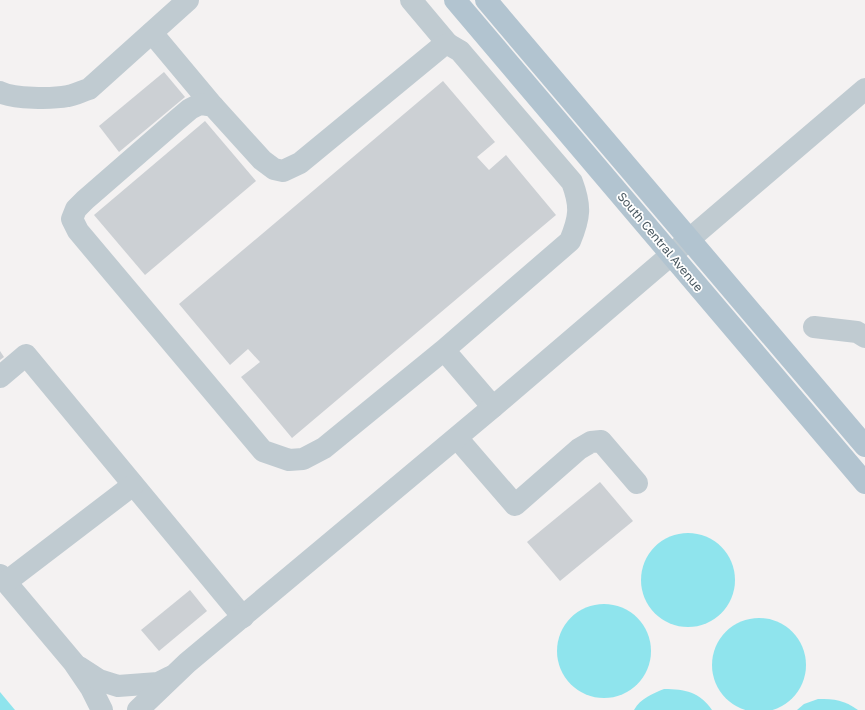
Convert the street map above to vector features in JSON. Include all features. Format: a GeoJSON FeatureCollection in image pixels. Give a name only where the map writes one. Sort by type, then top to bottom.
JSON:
{"type":"FeatureCollection","features":[{"type":"Feature","properties":{"kind":"main road","name":"South Central Avenue"},"geometry":{"type":"LineString","coordinates":[[455,0],[865,483]]}},
{"type":"Feature","properties":{"kind":"main road","name":"South Central Avenue"},"geometry":{"type":"LineString","coordinates":[[486,0],[865,446]]}},
{"type":"Feature","properties":{"kind":"lane"},"geometry":{"type":"LineString","coordinates":[[0,92],[35,98],[69,96],[89,89],[188,0]]}},
{"type":"Feature","properties":{"kind":"lane"},"geometry":{"type":"LineString","coordinates":[[213,106],[200,104],[190,109],[85,200],[76,209],[72,219],[78,231],[263,450],[289,460],[303,459],[324,448],[444,350],[570,241],[576,226],[578,198],[572,182],[460,51],[448,44],[411,0]]}},
{"type":"Feature","properties":{"kind":"lane"},"geometry":{"type":"LineString","coordinates":[[152,33],[213,106],[262,160],[274,169],[283,171],[300,163],[441,47],[448,44]]}},
{"type":"Feature","properties":{"kind":"lane"},"geometry":{"type":"LineString","coordinates":[[138,710],[187,663],[458,438],[865,89]]}},
{"type":"Feature","properties":{"kind":"lane"},"geometry":{"type":"LineString","coordinates":[[814,327],[857,332],[865,337]]}},
{"type":"Feature","properties":{"kind":"lane"},"geometry":{"type":"LineString","coordinates":[[444,350],[494,407]]}},
{"type":"Feature","properties":{"kind":"lane"},"geometry":{"type":"LineString","coordinates":[[0,377],[26,355],[242,617]]}},
{"type":"Feature","properties":{"kind":"lane"},"geometry":{"type":"LineString","coordinates":[[458,438],[515,505],[579,449],[591,442],[601,441],[637,483]]}},
{"type":"Feature","properties":{"kind":"lane"},"geometry":{"type":"LineString","coordinates":[[102,710],[91,688],[74,663],[3,578],[133,485]]}},
{"type":"Feature","properties":{"kind":"lane"},"geometry":{"type":"LineString","coordinates":[[74,663],[100,680],[118,686],[158,683],[177,674]]}},
{"type":"Feature","properties":{"kind":"water"},"geometry":{"type":"Polygon","coordinates":[[[688,533],[706,537],[721,547],[731,562],[735,580],[731,598],[721,613],[706,623],[688,627],[670,623],[655,613],[645,598],[641,580],[645,562],[655,547],[670,537],[688,533]]]}},
{"type":"Feature","properties":{"kind":"water"},"geometry":{"type":"Polygon","coordinates":[[[604,604],[622,608],[637,618],[647,633],[651,651],[647,669],[637,684],[622,694],[604,698],[586,694],[571,684],[561,669],[557,651],[561,633],[571,618],[586,608],[604,604]]]}},
{"type":"Feature","properties":{"kind":"water"},"geometry":{"type":"Polygon","coordinates":[[[759,618],[777,622],[792,632],[802,647],[806,665],[802,683],[792,698],[777,708],[759,712],[741,708],[726,698],[716,683],[712,665],[716,647],[726,632],[741,622],[759,618]]]}},
{"type":"Feature","properties":{"kind":"water"},"geometry":{"type":"Polygon","coordinates":[[[664,689],[685,691],[697,695],[712,710],[634,710],[643,699],[664,689]]]}},
{"type":"Feature","properties":{"kind":"water"},"geometry":{"type":"Polygon","coordinates":[[[0,692],[15,710],[0,710],[0,692]]]}},
{"type":"Feature","properties":{"kind":"water"},"geometry":{"type":"Polygon","coordinates":[[[818,699],[839,701],[858,710],[797,710],[804,704],[818,699]]]}},
{"type":"Feature","properties":{"kind":"building"},"geometry":{"type":"Polygon","coordinates":[[[164,72],[185,97],[119,152],[99,126],[164,72]]]}},
{"type":"Feature","properties":{"kind":"building"},"geometry":{"type":"Polygon","coordinates":[[[443,81],[495,142],[477,157],[489,170],[506,155],[556,215],[292,438],[241,377],[260,362],[248,349],[230,365],[179,304],[443,81]]]}},
{"type":"Feature","properties":{"kind":"building"},"geometry":{"type":"Polygon","coordinates":[[[205,121],[256,181],[145,275],[94,215],[205,121]]]}},
{"type":"Feature","properties":{"kind":"building"},"geometry":{"type":"Polygon","coordinates":[[[0,351],[4,357],[0,360],[0,351]]]}},
{"type":"Feature","properties":{"kind":"building"},"geometry":{"type":"Polygon","coordinates":[[[600,482],[633,521],[560,581],[527,542],[600,482]]]}},
{"type":"Feature","properties":{"kind":"building"},"geometry":{"type":"Polygon","coordinates":[[[190,590],[207,611],[159,651],[141,630],[190,590]]]}}]}
